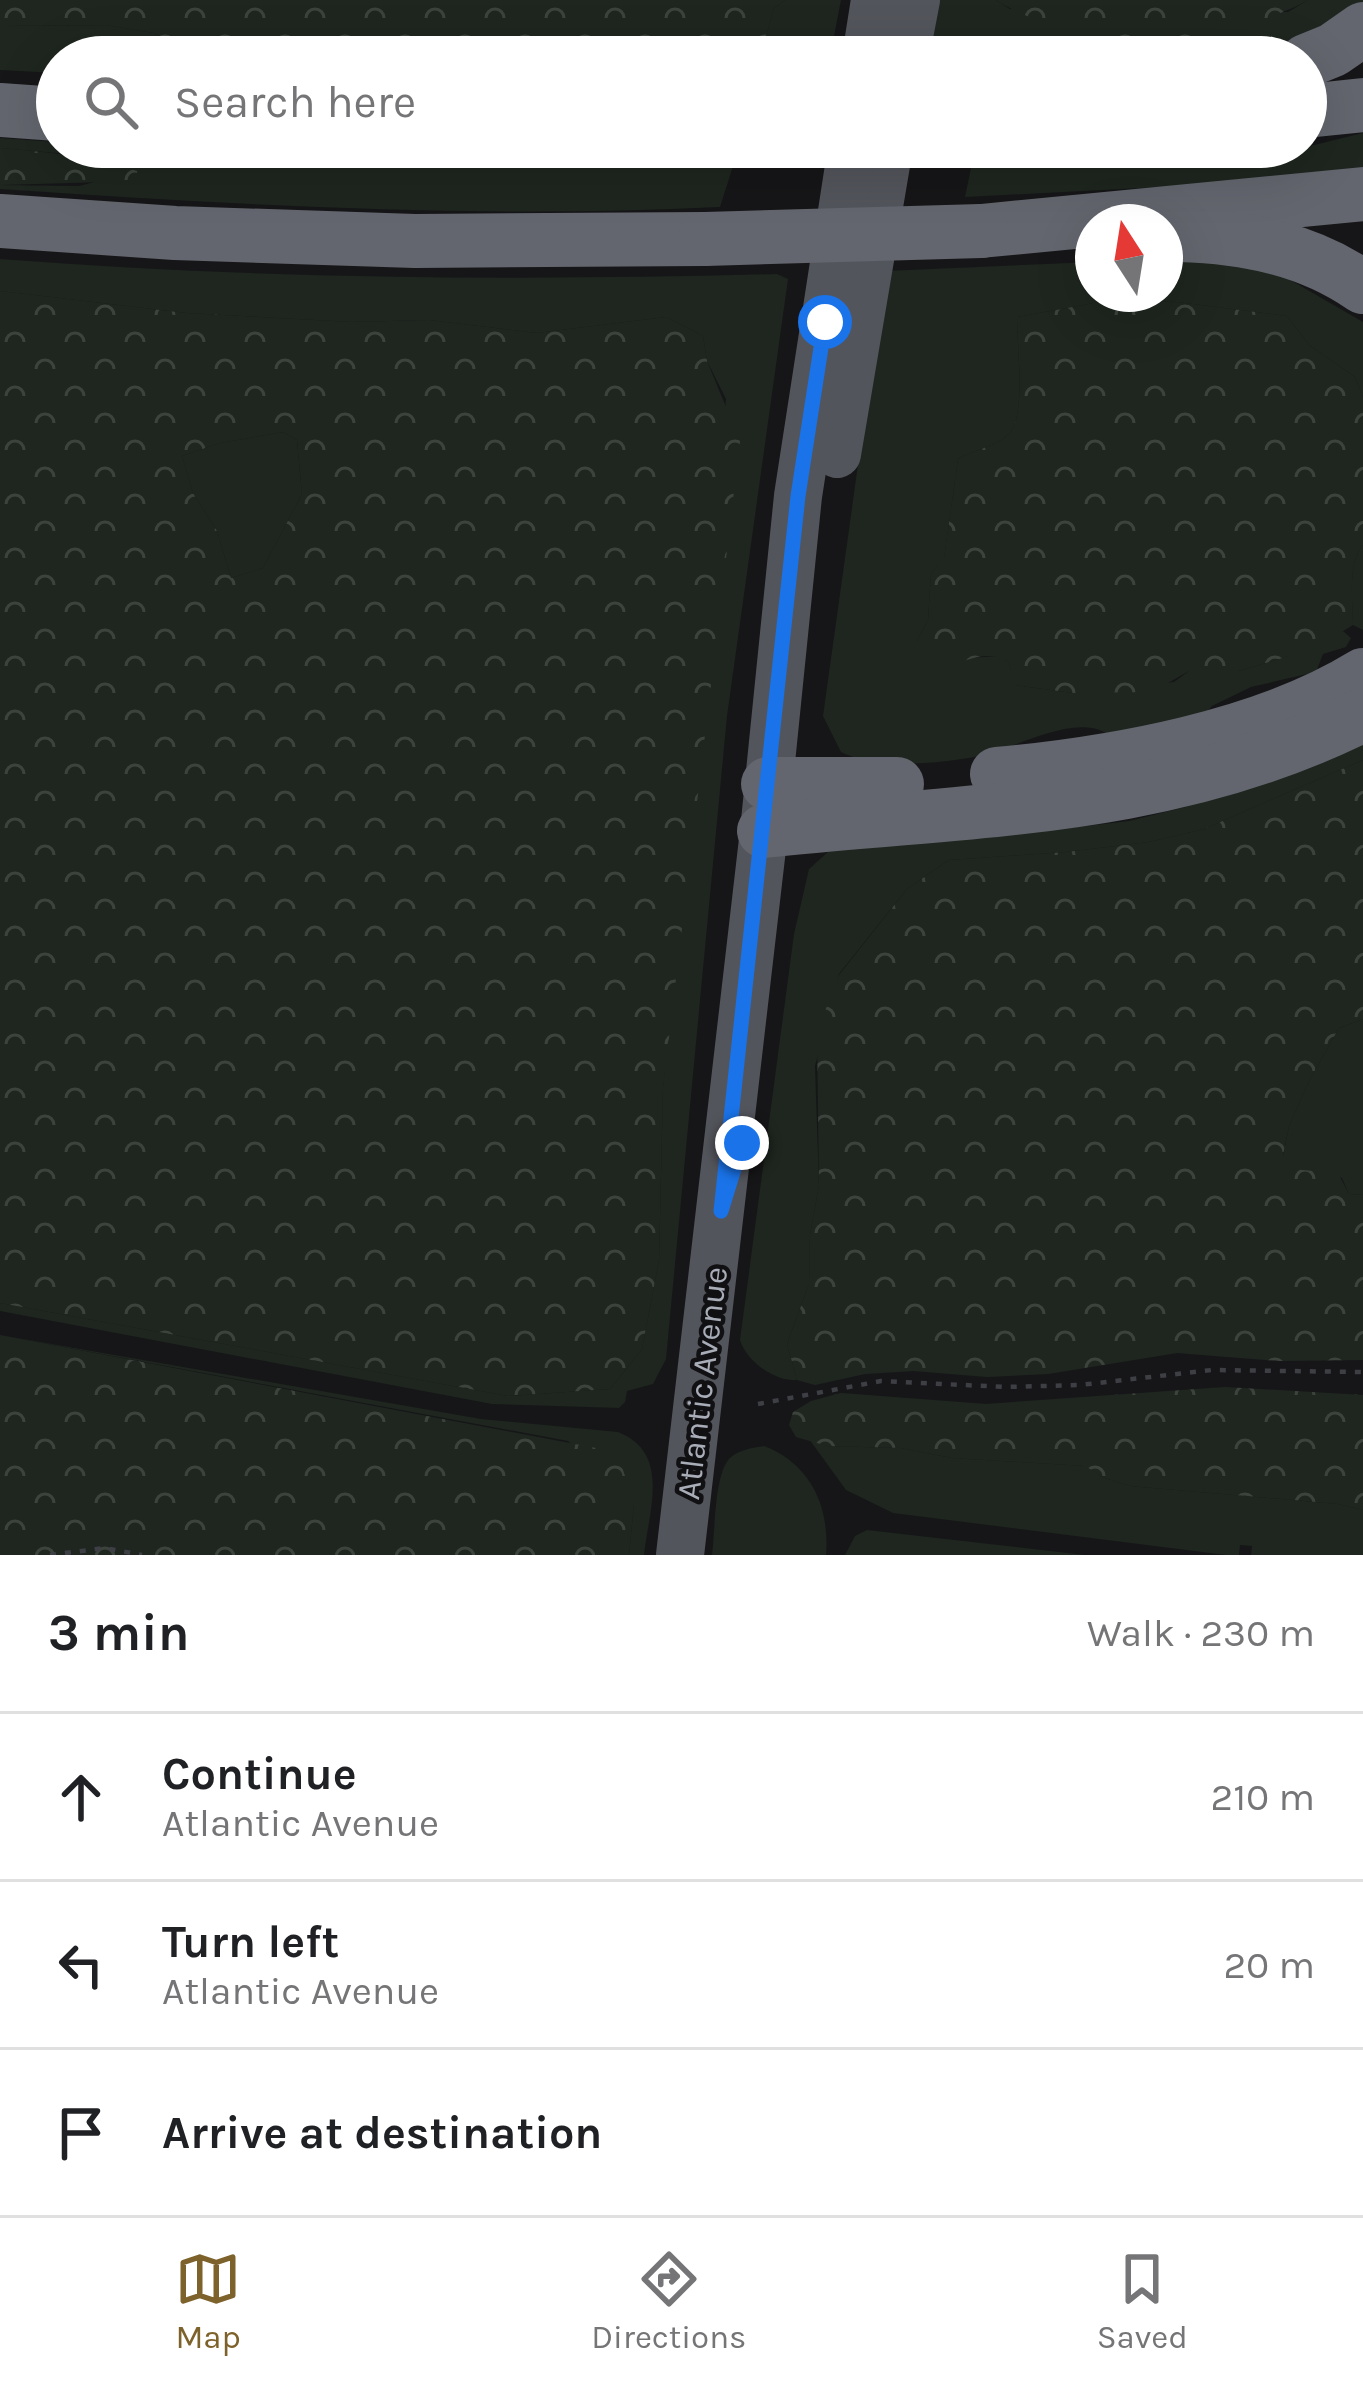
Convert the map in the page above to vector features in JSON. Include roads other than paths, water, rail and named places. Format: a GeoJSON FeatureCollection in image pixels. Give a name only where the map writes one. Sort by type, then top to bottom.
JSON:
{"type":"FeatureCollection","features":[{"type":"Feature","properties":{"kind":"highway"},"geometry":{"type":"LineString","coordinates":[[1327,53],[1363,29]]}},
{"type":"Feature","properties":{"kind":"highway"},"geometry":{"type":"LineString","coordinates":[[1327,109],[1363,105]]}},
{"type":"Feature","properties":{"kind":"highway"},"geometry":{"type":"LineString","coordinates":[[0,110],[36,113]]}},
{"type":"Feature","properties":{"kind":"highway"},"geometry":{"type":"LineString","coordinates":[[0,221],[415,241],[705,239],[981,231],[1363,194]]}},
{"type":"Feature","properties":{"kind":"highway"},"geometry":{"type":"LineString","coordinates":[[981,231],[1010,244],[1075,240]]}},
{"type":"Feature","properties":{"kind":"highway"},"geometry":{"type":"LineString","coordinates":[[1183,235],[1270,244],[1309,256],[1363,287]]}},
{"type":"Feature","properties":{"kind":"highway"},"geometry":{"type":"LineString","coordinates":[[782,807],[883,785],[1022,772],[1132,754],[1231,730],[1337,691],[1363,675]]}},
{"type":"Feature","properties":{"kind":"highway"},"geometry":{"type":"LineString","coordinates":[[782,807],[1084,802],[1167,787],[1255,761],[1363,716]]}},
{"type":"Feature","properties":{"kind":"main road"},"geometry":{"type":"LineString","coordinates":[[869,36],[874,0]]}},
{"type":"Feature","properties":{"kind":"main road"},"geometry":{"type":"LineString","coordinates":[[909,36],[916,0]]}},
{"type":"Feature","properties":{"kind":"main road","name":"Atlantic Avenue"},"geometry":{"type":"LineString","coordinates":[[782,807],[798,496],[849,168]]}},
{"type":"Feature","properties":{"kind":"main road","name":"Atlantic Avenue"},"geometry":{"type":"LineString","coordinates":[[680,1555],[721,1211],[830,500],[886,168]]}}]}
